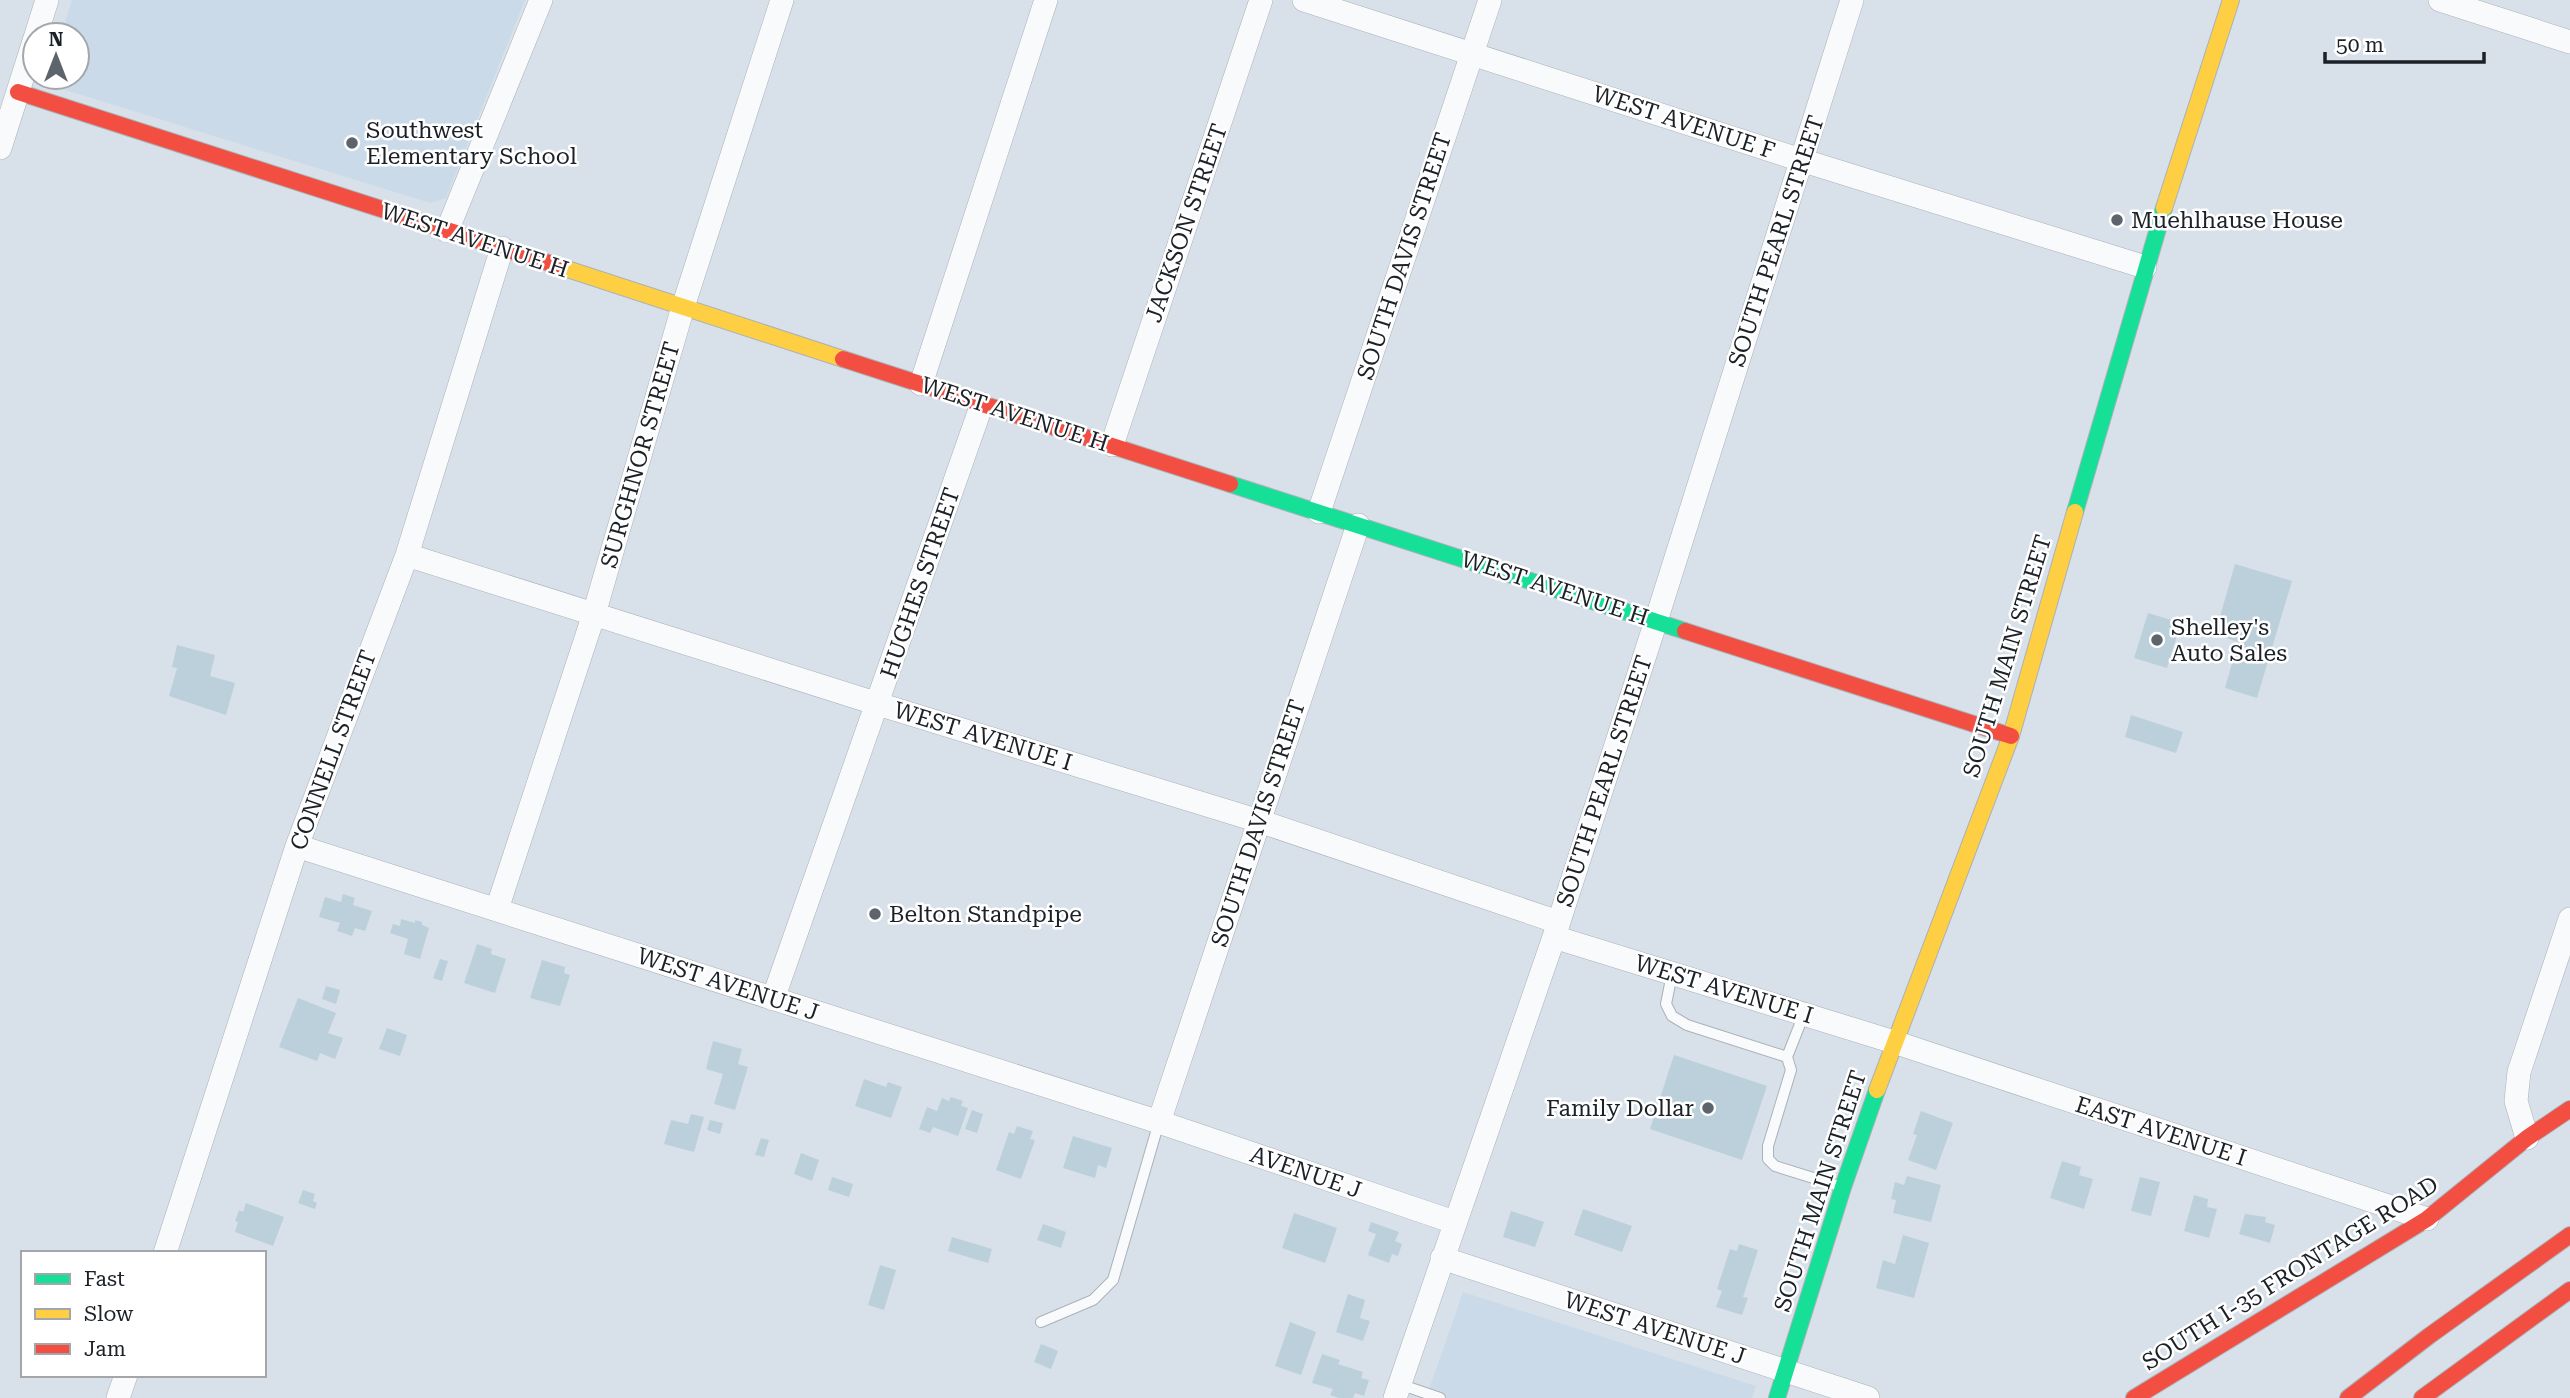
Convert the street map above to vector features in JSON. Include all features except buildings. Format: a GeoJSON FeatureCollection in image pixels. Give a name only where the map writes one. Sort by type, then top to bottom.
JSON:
{"type":"FeatureCollection","features":[{"type":"Feature","properties":{"kind":"main road","name":"SOUTH MAIN STREET"},"geometry":{"type":"LineString","coordinates":[[1777,1398],[1843,1187],[1894,1042],[2011,736],[2145,267],[2231,0]]}},
{"type":"Feature","properties":{"kind":"main road","name":"WEST AVENUE H"},"geometry":{"type":"LineString","coordinates":[[10,104],[502,248],[2011,736]]}},
{"type":"Feature","properties":{"kind":"main road","name":"SOUTH I-35 FRONTAGE ROAD"},"geometry":{"type":"LineString","coordinates":[[2134,1398],[2427,1219],[2527,1138],[2570,1109]]}},
{"type":"Feature","properties":{"kind":"main road"},"geometry":{"type":"LineString","coordinates":[[2352,1396],[2429,1336],[2570,1235]]}},
{"type":"Feature","properties":{"kind":"main road"},"geometry":{"type":"LineString","coordinates":[[2422,1398],[2570,1290]]}},
{"type":"Feature","properties":{"kind":"street"},"geometry":{"type":"LineString","coordinates":[[40,21],[47,0]]}},
{"type":"Feature","properties":{"kind":"street"},"geometry":{"type":"LineString","coordinates":[[447,231],[541,0]]}},
{"type":"Feature","properties":{"kind":"street","name":"SURGHNOR STREET"},"geometry":{"type":"LineString","coordinates":[[497,909],[594,614],[683,307],[782,0]]}},
{"type":"Feature","properties":{"kind":"street"},"geometry":{"type":"LineString","coordinates":[[921,384],[1045,0]]}},
{"type":"Feature","properties":{"kind":"street","name":"JACKSON STREET"},"geometry":{"type":"LineString","coordinates":[[1112,445],[1261,0]]}},
{"type":"Feature","properties":{"kind":"street","name":"WEST AVENUE F"},"geometry":{"type":"LineString","coordinates":[[1304,0],[1801,160],[2145,267]]}},
{"type":"Feature","properties":{"kind":"street","name":"SOUTH DAVIS STREET"},"geometry":{"type":"LineString","coordinates":[[1319,512],[1490,0]]}},
{"type":"Feature","properties":{"kind":"street","name":"SOUTH PEARL STREET"},"geometry":{"type":"LineString","coordinates":[[1397,1391],[1556,929],[1852,0]]}},
{"type":"Feature","properties":{"kind":"street"},"geometry":{"type":"LineString","coordinates":[[2440,0],[2570,42]]}},
{"type":"Feature","properties":{"kind":"street"},"geometry":{"type":"LineString","coordinates":[[0,148],[10,104],[21,75]]}},
{"type":"Feature","properties":{"kind":"street","name":"CONNELL STREET"},"geometry":{"type":"LineString","coordinates":[[166,1251],[297,846],[407,555],[502,248]]}},
{"type":"Feature","properties":{"kind":"street","name":"HUGHES STREET"},"geometry":{"type":"LineString","coordinates":[[773,999],[982,404]]}},
{"type":"Feature","properties":{"kind":"street","name":"SOUTH DAVIS STREET"},"geometry":{"type":"LineString","coordinates":[[1159,1122],[1359,525]]}},
{"type":"Feature","properties":{"kind":"street","name":"WEST AVENUE I"},"geometry":{"type":"LineString","coordinates":[[407,555],[1259,821],[1672,974],[1894,1042]]}},
{"type":"Feature","properties":{"kind":"street","name":"WEST AVENUE J"},"geometry":{"type":"LineString","coordinates":[[297,846],[1159,1122]]}},
{"type":"Feature","properties":{"kind":"street"},"geometry":{"type":"LineString","coordinates":[[2527,1138],[2516,1101],[2519,1072],[2570,919]]}},
{"type":"Feature","properties":{"kind":"street","name":"EAST AVENUE I"},"geometry":{"type":"LineString","coordinates":[[1894,1042],[2427,1219]]}},
{"type":"Feature","properties":{"kind":"street","name":"AVENUE J"},"geometry":{"type":"LineString","coordinates":[[1159,1122],[1454,1222]]}},
{"type":"Feature","properties":{"kind":"street","name":"WEST AVENUE J"},"geometry":{"type":"LineString","coordinates":[[1442,1258],[1868,1398]]}},
{"type":"Feature","properties":{"kind":"street"},"geometry":{"type":"LineString","coordinates":[[118,1398],[125,1377]]}},
{"type":"Feature","properties":{"kind":"lane"},"geometry":{"type":"LineString","coordinates":[[1672,974],[1666,1004],[1672,1016],[1687,1025],[1787,1057]]}},
{"type":"Feature","properties":{"kind":"lane"},"geometry":{"type":"LineString","coordinates":[[1804,1014],[1787,1057],[1791,1070],[1768,1146],[1769,1160],[1774,1166],[1843,1187]]}},
{"type":"Feature","properties":{"kind":"lane"},"geometry":{"type":"LineString","coordinates":[[1041,1322],[1093,1300],[1113,1280],[1159,1122]]}},
{"type":"Feature","properties":{"kind":"lane"},"geometry":{"type":"LineString","coordinates":[[1397,1391],[1440,1398]]}},
{"type":"Feature","properties":{"kind":"shaded area","name":"Southwest Elementary School"},"geometry":{"type":"Polygon","coordinates":[[[72,0],[525,0],[446,198],[430,203],[69,91],[91,91],[91,21],[65,21],[72,0]]]}},
{"type":"Feature","properties":{"kind":"shaded area"},"geometry":{"type":"Polygon","coordinates":[[[1463,1292],[1756,1386],[1752,1398],[1426,1398],[1463,1292]]]}},
{"type":"Feature","properties":{"kind":"traffic: fast"},"geometry":{"type":"LineString","coordinates":[[2075,512],[2164,208]]}},
{"type":"Feature","properties":{"kind":"traffic: fast"},"geometry":{"type":"LineString","coordinates":[[1230,484],[1685,631]]}},
{"type":"Feature","properties":{"kind":"traffic: fast"},"geometry":{"type":"LineString","coordinates":[[1777,1398],[1843,1187],[1877,1090]]}},
{"type":"Feature","properties":{"kind":"traffic: slow"},"geometry":{"type":"LineString","coordinates":[[2164,208],[2231,0]]}},
{"type":"Feature","properties":{"kind":"traffic: slow"},"geometry":{"type":"LineString","coordinates":[[555,265],[843,359]]}},
{"type":"Feature","properties":{"kind":"traffic: slow"},"geometry":{"type":"LineString","coordinates":[[1877,1090],[2011,736],[2075,512]]}},
{"type":"Feature","properties":{"kind":"traffic: jam"},"geometry":{"type":"LineString","coordinates":[[18,92],[555,265]]}},
{"type":"Feature","properties":{"kind":"traffic: jam"},"geometry":{"type":"LineString","coordinates":[[843,359],[1230,484]]}},
{"type":"Feature","properties":{"kind":"traffic: jam"},"geometry":{"type":"LineString","coordinates":[[1685,631],[2011,736]]}},
{"type":"Feature","properties":{"kind":"traffic: jam"},"geometry":{"type":"LineString","coordinates":[[2134,1398],[2427,1219],[2527,1138],[2570,1109]]}},
{"type":"Feature","properties":{"kind":"traffic: jam"},"geometry":{"type":"LineString","coordinates":[[2348,1398],[2570,1235]]}},
{"type":"Feature","properties":{"kind":"traffic: jam"},"geometry":{"type":"LineString","coordinates":[[2422,1398],[2570,1290]]}},
{"type":"Feature","properties":{"kind":"place","name":"Southwest Elementary School"},"geometry":{"type":"Point","coordinates":[352,143]}},
{"type":"Feature","properties":{"kind":"place","name":"Muehlhause House"},"geometry":{"type":"Point","coordinates":[2117,220]}},
{"type":"Feature","properties":{"kind":"place","name":"Shelley's Auto Sales"},"geometry":{"type":"Point","coordinates":[2157,640]}},
{"type":"Feature","properties":{"kind":"place","name":"Belton Standpipe"},"geometry":{"type":"Point","coordinates":[875,914]}},
{"type":"Feature","properties":{"kind":"place","name":"Family Dollar"},"geometry":{"type":"Point","coordinates":[1708,1108]}}]}
